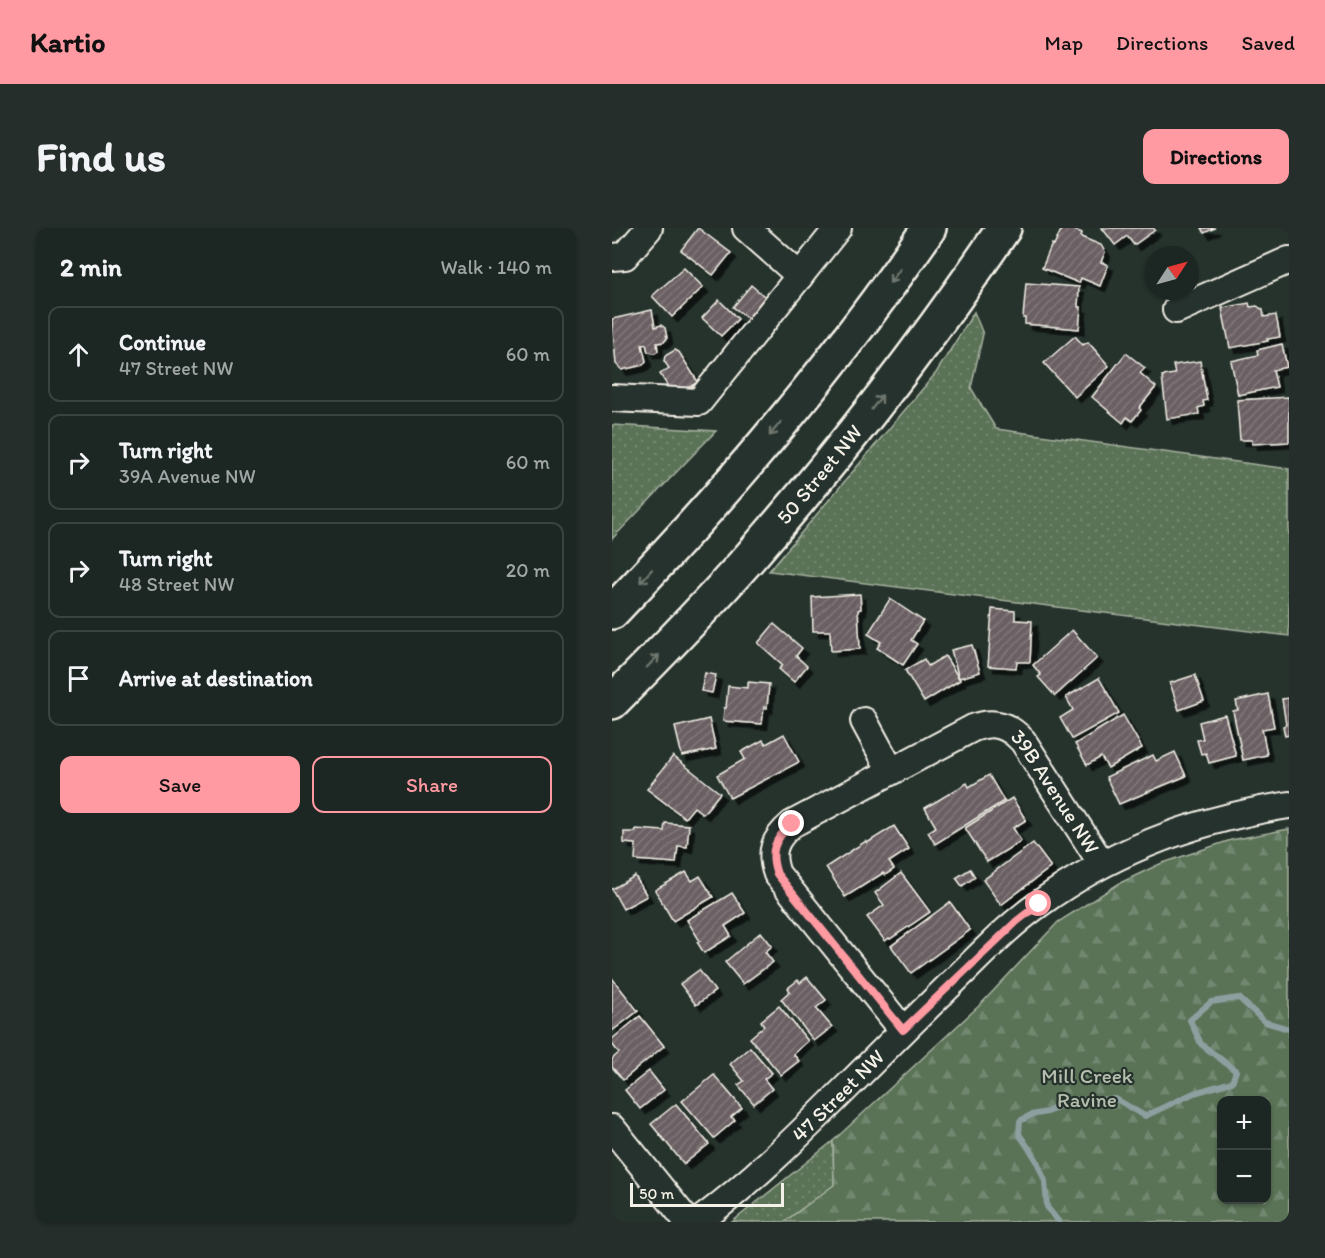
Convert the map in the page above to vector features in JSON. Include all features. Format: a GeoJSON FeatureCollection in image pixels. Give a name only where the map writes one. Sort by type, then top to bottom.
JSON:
{"type":"FeatureCollection","features":[{"type":"Feature","properties":{"kind":"main road"},"geometry":{"type":"LineString","coordinates":[[612,612],[771,435],[838,351],[929,228]]}},
{"type":"Feature","properties":{"kind":"main road","name":"50 Street NW"},"geometry":{"type":"LineString","coordinates":[[612,702],[661,653],[765,539],[866,417],[1004,228]]}},
{"type":"Feature","properties":{"kind":"street"},"geometry":{"type":"LineString","coordinates":[[612,257],[624,256],[649,228]]}},
{"type":"Feature","properties":{"kind":"street"},"geometry":{"type":"LineString","coordinates":[[746,228],[800,276]]}},
{"type":"Feature","properties":{"kind":"street"},"geometry":{"type":"LineString","coordinates":[[612,398],[699,402],[838,228]]}},
{"type":"Feature","properties":{"kind":"street"},"geometry":{"type":"LineString","coordinates":[[1176,310],[1289,260]]}},
{"type":"Feature","properties":{"kind":"street"},"geometry":{"type":"LineString","coordinates":[[864,721],[891,771],[792,824],[779,836],[772,850],[774,866],[783,883],[903,1030]]}},
{"type":"Feature","properties":{"kind":"street","name":"39B Avenue NW"},"geometry":{"type":"LineString","coordinates":[[891,771],[973,728],[984,724],[1002,725],[1023,741],[1102,864]]}},
{"type":"Feature","properties":{"kind":"street","name":"47 Street NW"},"geometry":{"type":"LineString","coordinates":[[698,1222],[780,1155],[903,1030],[1017,921],[1059,890],[1102,864],[1170,834],[1226,817],[1289,805]]}},
{"type":"Feature","properties":{"kind":"street"},"geometry":{"type":"LineString","coordinates":[[612,1128],[688,1222]]}},
{"type":"Feature","properties":{"kind":"green space"},"geometry":{"type":"Polygon","coordinates":[[[974,312],[983,334],[971,388],[996,429],[1289,469],[1289,636],[769,571],[936,373],[974,312]]]}},
{"type":"Feature","properties":{"kind":"green space"},"geometry":{"type":"Polygon","coordinates":[[[612,425],[716,431],[612,539],[612,425]]]}},
{"type":"Feature","properties":{"kind":"green space","name":"Mill Creek Ravine"},"geometry":{"type":"Polygon","coordinates":[[[1289,829],[1289,1222],[784,1222],[834,1185],[833,1141],[981,1004],[1058,922],[1120,883],[1160,864],[1231,840],[1289,829]]]}},
{"type":"Feature","properties":{"kind":"green space"},"geometry":{"type":"Polygon","coordinates":[[[833,1141],[834,1185],[784,1222],[732,1222],[833,1141]]]}},
{"type":"Feature","properties":{"kind":"building"},"geometry":{"type":"Polygon","coordinates":[[[698,228],[731,253],[713,275],[681,250],[698,228]]]}},
{"type":"Feature","properties":{"kind":"building"},"geometry":{"type":"Polygon","coordinates":[[[1062,228],[1070,228],[1082,233],[1081,237],[1101,245],[1105,252],[1101,262],[1108,265],[1100,286],[1081,278],[1079,283],[1042,268],[1062,228]]]}},
{"type":"Feature","properties":{"kind":"building"},"geometry":{"type":"Polygon","coordinates":[[[1102,228],[1153,228],[1155,230],[1134,245],[1127,236],[1115,245],[1102,228]]]}},
{"type":"Feature","properties":{"kind":"building"},"geometry":{"type":"Polygon","coordinates":[[[1201,228],[1215,228],[1204,233],[1201,228]]]}},
{"type":"Feature","properties":{"kind":"building"},"geometry":{"type":"Polygon","coordinates":[[[684,268],[703,287],[672,317],[652,296],[684,268]]]}},
{"type":"Feature","properties":{"kind":"building"},"geometry":{"type":"Polygon","coordinates":[[[1026,283],[1079,287],[1078,307],[1081,307],[1079,329],[1025,324],[1025,318],[1023,318],[1026,283]]]}},
{"type":"Feature","properties":{"kind":"building"},"geometry":{"type":"Polygon","coordinates":[[[751,285],[770,301],[753,322],[733,307],[751,285]]]}},
{"type":"Feature","properties":{"kind":"building"},"geometry":{"type":"Polygon","coordinates":[[[719,300],[738,319],[721,336],[702,318],[719,300]]]}},
{"type":"Feature","properties":{"kind":"building"},"geometry":{"type":"Polygon","coordinates":[[[1249,303],[1250,307],[1257,306],[1263,310],[1264,317],[1276,315],[1280,337],[1230,348],[1222,308],[1249,303]]]}},
{"type":"Feature","properties":{"kind":"building"},"geometry":{"type":"Polygon","coordinates":[[[652,310],[655,327],[661,325],[665,328],[667,338],[664,342],[657,343],[658,351],[655,353],[648,352],[646,344],[642,345],[646,361],[643,365],[622,370],[616,364],[612,319],[652,310]]]}},
{"type":"Feature","properties":{"kind":"building"},"geometry":{"type":"Polygon","coordinates":[[[1075,336],[1083,345],[1088,342],[1109,366],[1075,397],[1044,363],[1075,336]]]}},
{"type":"Feature","properties":{"kind":"building"},"geometry":{"type":"Polygon","coordinates":[[[1282,344],[1287,367],[1273,370],[1277,387],[1238,395],[1231,361],[1258,355],[1257,350],[1282,344]]]}},
{"type":"Feature","properties":{"kind":"building"},"geometry":{"type":"Polygon","coordinates":[[[675,350],[679,352],[698,382],[674,396],[660,374],[669,368],[664,361],[665,356],[675,350]]]}},
{"type":"Feature","properties":{"kind":"building"},"geometry":{"type":"Polygon","coordinates":[[[1126,353],[1145,368],[1140,373],[1156,387],[1132,421],[1127,417],[1123,423],[1092,397],[1126,353]]]}},
{"type":"Feature","properties":{"kind":"building"},"geometry":{"type":"Polygon","coordinates":[[[1200,361],[1207,400],[1203,401],[1204,406],[1198,408],[1199,414],[1167,419],[1162,376],[1175,374],[1173,365],[1200,361]]]}},
{"type":"Feature","properties":{"kind":"building"},"geometry":{"type":"Polygon","coordinates":[[[1289,397],[1289,442],[1252,444],[1252,440],[1240,440],[1237,400],[1289,397]]]}},
{"type":"Feature","properties":{"kind":"building"},"geometry":{"type":"Polygon","coordinates":[[[860,594],[861,609],[858,610],[860,649],[831,651],[830,631],[813,631],[812,597],[860,594]]]}},
{"type":"Feature","properties":{"kind":"building"},"geometry":{"type":"Polygon","coordinates":[[[890,599],[923,621],[911,640],[917,644],[903,665],[877,648],[881,642],[868,634],[890,599]]]}},
{"type":"Feature","properties":{"kind":"building"},"geometry":{"type":"Polygon","coordinates":[[[992,609],[1015,611],[1015,620],[1032,621],[1030,662],[1017,662],[1016,668],[988,666],[992,609]]]}},
{"type":"Feature","properties":{"kind":"building"},"geometry":{"type":"Polygon","coordinates":[[[774,624],[802,648],[796,656],[807,666],[794,682],[779,669],[783,665],[758,643],[774,624]]]}},
{"type":"Feature","properties":{"kind":"building"},"geometry":{"type":"Polygon","coordinates":[[[1072,630],[1097,658],[1055,696],[1038,677],[1041,675],[1033,665],[1072,630]]]}},
{"type":"Feature","properties":{"kind":"building"},"geometry":{"type":"Polygon","coordinates":[[[972,645],[980,672],[959,678],[951,650],[972,645]]]}},
{"type":"Feature","properties":{"kind":"building"},"geometry":{"type":"Polygon","coordinates":[[[945,656],[960,680],[924,702],[905,670],[924,659],[928,666],[945,656]]]}},
{"type":"Feature","properties":{"kind":"building"},"geometry":{"type":"Polygon","coordinates":[[[705,673],[716,675],[712,693],[701,691],[705,673]]]}},
{"type":"Feature","properties":{"kind":"building"},"geometry":{"type":"Polygon","coordinates":[[[1195,675],[1204,701],[1179,710],[1170,683],[1195,675]]]}},
{"type":"Feature","properties":{"kind":"building"},"geometry":{"type":"Polygon","coordinates":[[[1099,678],[1119,713],[1072,739],[1060,718],[1073,710],[1066,697],[1099,678]]]}},
{"type":"Feature","properties":{"kind":"building"},"geometry":{"type":"Polygon","coordinates":[[[748,682],[769,684],[767,708],[764,707],[762,724],[723,721],[728,686],[748,688],[748,682]]]}},
{"type":"Feature","properties":{"kind":"building"},"geometry":{"type":"Polygon","coordinates":[[[1268,694],[1274,727],[1262,729],[1267,755],[1243,760],[1233,711],[1238,710],[1236,701],[1268,694]]]}},
{"type":"Feature","properties":{"kind":"building"},"geometry":{"type":"Polygon","coordinates":[[[1289,698],[1289,735],[1285,736],[1283,726],[1286,725],[1282,699],[1289,698]]]}},
{"type":"Feature","properties":{"kind":"building"},"geometry":{"type":"Polygon","coordinates":[[[1123,715],[1142,748],[1108,768],[1101,757],[1087,765],[1075,744],[1123,715]]]}},
{"type":"Feature","properties":{"kind":"building"},"geometry":{"type":"Polygon","coordinates":[[[1225,715],[1236,756],[1209,763],[1206,753],[1201,754],[1197,740],[1203,739],[1199,722],[1225,715]]]}},
{"type":"Feature","properties":{"kind":"building"},"geometry":{"type":"Polygon","coordinates":[[[709,719],[716,749],[682,756],[675,727],[709,719]]]}},
{"type":"Feature","properties":{"kind":"building"},"geometry":{"type":"Polygon","coordinates":[[[784,734],[799,762],[730,798],[717,775],[745,759],[741,752],[763,740],[766,744],[784,734]]]}},
{"type":"Feature","properties":{"kind":"building"},"geometry":{"type":"Polygon","coordinates":[[[1175,752],[1186,776],[1119,804],[1106,777],[1153,755],[1156,761],[1175,752]]]}},
{"type":"Feature","properties":{"kind":"building"},"geometry":{"type":"Polygon","coordinates":[[[673,756],[720,793],[703,814],[694,807],[685,818],[647,789],[673,756]]]}},
{"type":"Feature","properties":{"kind":"building"},"geometry":{"type":"Polygon","coordinates":[[[989,775],[1004,801],[935,844],[928,832],[936,827],[925,808],[967,783],[969,787],[989,775]]]}},
{"type":"Feature","properties":{"kind":"building"},"geometry":{"type":"Polygon","coordinates":[[[1012,798],[1026,820],[1013,828],[1021,841],[987,862],[965,828],[1012,798]]]}},
{"type":"Feature","properties":{"kind":"building"},"geometry":{"type":"Polygon","coordinates":[[[665,823],[689,825],[687,847],[678,846],[676,863],[635,860],[636,844],[624,843],[624,832],[635,832],[636,829],[664,831],[665,823]]]}},
{"type":"Feature","properties":{"kind":"building"},"geometry":{"type":"Polygon","coordinates":[[[894,826],[909,849],[889,862],[894,869],[885,875],[883,873],[845,897],[826,867],[894,826]]]}},
{"type":"Feature","properties":{"kind":"building"},"geometry":{"type":"Polygon","coordinates":[[[1033,843],[1051,867],[1001,905],[983,880],[1033,843]]]}},
{"type":"Feature","properties":{"kind":"building"},"geometry":{"type":"Polygon","coordinates":[[[970,869],[975,877],[962,886],[956,878],[970,869]]]}},
{"type":"Feature","properties":{"kind":"building"},"geometry":{"type":"Polygon","coordinates":[[[686,872],[692,881],[700,876],[713,897],[673,921],[655,890],[686,872]]]}},
{"type":"Feature","properties":{"kind":"building"},"geometry":{"type":"Polygon","coordinates":[[[901,873],[930,912],[885,941],[867,917],[884,905],[875,893],[901,873]]]}},
{"type":"Feature","properties":{"kind":"building"},"geometry":{"type":"Polygon","coordinates":[[[635,876],[647,896],[623,909],[612,889],[635,876]]]}},
{"type":"Feature","properties":{"kind":"building"},"geometry":{"type":"Polygon","coordinates":[[[732,893],[745,913],[725,926],[731,936],[704,953],[697,942],[700,941],[687,920],[732,893]]]}},
{"type":"Feature","properties":{"kind":"building"},"geometry":{"type":"Polygon","coordinates":[[[950,902],[970,930],[911,973],[891,946],[950,902]]]}},
{"type":"Feature","properties":{"kind":"building"},"geometry":{"type":"Polygon","coordinates":[[[761,932],[772,946],[765,952],[773,962],[743,984],[725,962],[761,932]]]}},
{"type":"Feature","properties":{"kind":"building"},"geometry":{"type":"Polygon","coordinates":[[[699,970],[715,991],[696,1005],[680,984],[699,970]]]}},
{"type":"Feature","properties":{"kind":"building"},"geometry":{"type":"Polygon","coordinates":[[[807,977],[826,1000],[816,1008],[832,1027],[814,1041],[781,999],[790,991],[788,988],[798,980],[800,983],[807,977]]]}},
{"type":"Feature","properties":{"kind":"building"},"geometry":{"type":"Polygon","coordinates":[[[612,978],[638,1011],[612,1031],[612,978]]]}},
{"type":"Feature","properties":{"kind":"building"},"geometry":{"type":"Polygon","coordinates":[[[779,1006],[808,1041],[793,1054],[799,1061],[781,1075],[750,1038],[764,1026],[761,1021],[779,1006]]]}},
{"type":"Feature","properties":{"kind":"building"},"geometry":{"type":"Polygon","coordinates":[[[640,1016],[664,1046],[623,1080],[612,1067],[612,1059],[619,1053],[612,1044],[612,1039],[640,1016]]]}},
{"type":"Feature","properties":{"kind":"building"},"geometry":{"type":"Polygon","coordinates":[[[750,1047],[772,1073],[764,1079],[772,1089],[754,1104],[738,1085],[744,1081],[730,1064],[750,1047]]]}},
{"type":"Feature","properties":{"kind":"building"},"geometry":{"type":"Polygon","coordinates":[[[649,1071],[664,1090],[640,1109],[625,1090],[649,1071]]]}},
{"type":"Feature","properties":{"kind":"building"},"geometry":{"type":"Polygon","coordinates":[[[714,1075],[742,1108],[731,1117],[735,1120],[714,1138],[682,1101],[714,1075]]]}},
{"type":"Feature","properties":{"kind":"building"},"geometry":{"type":"Polygon","coordinates":[[[676,1104],[709,1144],[684,1164],[651,1124],[676,1104]]]}},
{"type":"Feature","properties":{"kind":"waterway"},"geometry":{"type":"LineString","coordinates":[[1059,1222],[1047,1207],[1045,1181],[1036,1159],[1019,1134],[1020,1121],[1031,1115],[1047,1112],[1068,1101],[1116,1099],[1145,1116],[1194,1093],[1232,1082],[1236,1071],[1201,1044],[1190,1020],[1211,1002],[1239,998],[1265,1022],[1289,1029]]}},
{"type":"Feature","properties":{"kind":"route"},"geometry":{"type":"LineString","coordinates":[[792,824],[779,836],[772,850],[777,874],[903,1030],[1017,921],[1039,904]]}}]}
